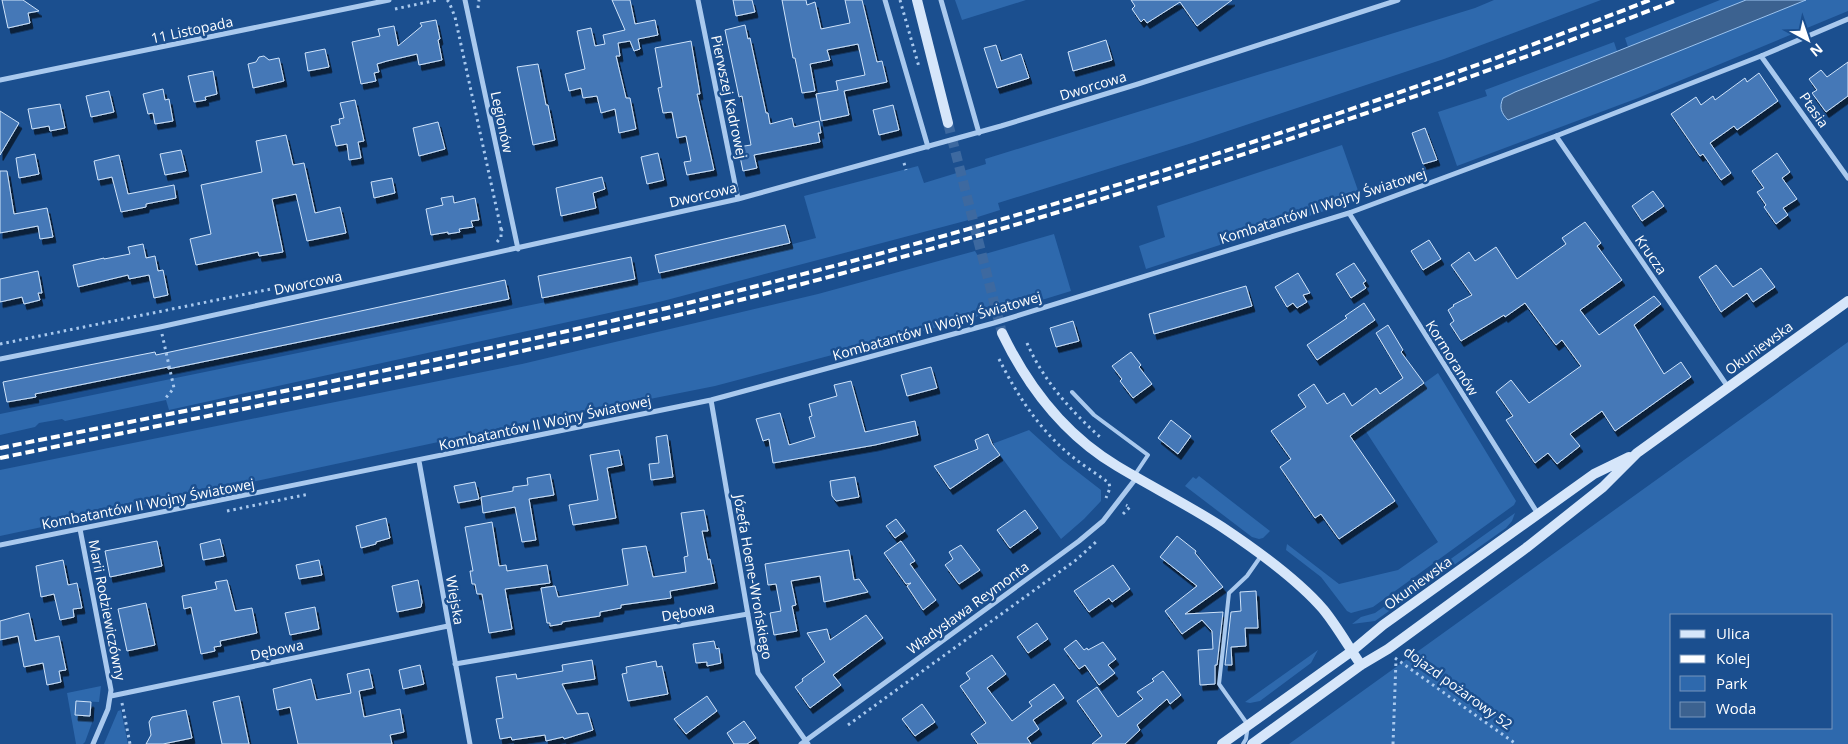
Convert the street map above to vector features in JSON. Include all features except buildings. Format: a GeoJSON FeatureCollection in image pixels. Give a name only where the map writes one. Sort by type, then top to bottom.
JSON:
{"type":"FeatureCollection","features":[{"type":"Feature","properties":{"kind":"main road"},"geometry":{"type":"LineString","coordinates":[[917,0],[948,123]]}},
{"type":"Feature","properties":{"kind":"main road","name":"Okuniewska"},"geometry":{"type":"LineString","coordinates":[[1222,744],[1352,652],[1383,625],[1594,474],[1636,453],[1848,301]]}},
{"type":"Feature","properties":{"kind":"main road"},"geometry":{"type":"LineString","coordinates":[[1002,333],[1015,360],[1032,387],[1051,411],[1072,432],[1096,452],[1223,527],[1299,585],[1322,607],[1361,665]]}},
{"type":"Feature","properties":{"kind":"main road","name":"Okuniewska"},"geometry":{"type":"LineString","coordinates":[[1252,744],[1361,665],[1388,650],[1526,548],[1603,487],[1636,453]]}},
{"type":"Feature","properties":{"kind":"street","name":"11 Listopada"},"geometry":{"type":"LineString","coordinates":[[0,80],[389,0]]}},
{"type":"Feature","properties":{"kind":"street","name":"Legionów"},"geometry":{"type":"LineString","coordinates":[[464,0],[518,249]]}},
{"type":"Feature","properties":{"kind":"street","name":"Pierwszej Kadrowej"},"geometry":{"type":"LineString","coordinates":[[698,0],[738,199]]}},
{"type":"Feature","properties":{"kind":"street"},"geometry":{"type":"LineString","coordinates":[[885,0],[928,147]]}},
{"type":"Feature","properties":{"kind":"street"},"geometry":{"type":"LineString","coordinates":[[941,0],[979,133]]}},
{"type":"Feature","properties":{"kind":"street","name":"Dworcowa"},"geometry":{"type":"LineString","coordinates":[[0,359],[518,249],[738,199],[979,133],[1398,0]]}},
{"type":"Feature","properties":{"kind":"street","name":"Kombatantów II Wojny Światowej"},"geometry":{"type":"LineString","coordinates":[[0,545],[711,400],[994,323],[1349,213],[1556,136],[1761,56],[1848,19]]}},
{"type":"Feature","properties":{"kind":"street","name":"Ptasia"},"geometry":{"type":"LineString","coordinates":[[1761,56],[1848,178]]}},
{"type":"Feature","properties":{"kind":"street","name":"Krucza"},"geometry":{"type":"LineString","coordinates":[[1556,136],[1728,386]]}},
{"type":"Feature","properties":{"kind":"street","name":"Kormoranów"},"geometry":{"type":"LineString","coordinates":[[1349,213],[1538,514]]}},
{"type":"Feature","properties":{"kind":"street","name":"Józefa Hoene-Wrońskiego"},"geometry":{"type":"LineString","coordinates":[[711,400],[758,673],[805,743]]}},
{"type":"Feature","properties":{"kind":"street","name":"Wiejska"},"geometry":{"type":"LineString","coordinates":[[419,461],[470,744]]}},
{"type":"Feature","properties":{"kind":"street","name":"Władysława Reymonta"},"geometry":{"type":"LineString","coordinates":[[805,743],[1079,541],[1103,521],[1136,477]]}},
{"type":"Feature","properties":{"kind":"street","name":"Marii Rodziewiczówny"},"geometry":{"type":"LineString","coordinates":[[80,529],[111,696]]}},
{"type":"Feature","properties":{"kind":"street","name":"Dębowa"},"geometry":{"type":"LineString","coordinates":[[455,664],[748,614]]}},
{"type":"Feature","properties":{"kind":"street","name":"Dębowa"},"geometry":{"type":"LineString","coordinates":[[111,696],[448,626]]}},
{"type":"Feature","properties":{"kind":"street"},"geometry":{"type":"LineString","coordinates":[[93,744],[108,709],[111,696]]}},
{"type":"Feature","properties":{"kind":"lane"},"geometry":{"type":"LineString","coordinates":[[1072,392],[1094,415],[1148,455],[1136,477]]}},
{"type":"Feature","properties":{"kind":"lane"},"geometry":{"type":"LineString","coordinates":[[1243,744],[1246,739],[1248,725],[1219,684],[1229,593],[1247,576],[1261,555]]}},
{"type":"Feature","properties":{"kind":"path"},"geometry":{"type":"LineString","coordinates":[[447,0],[455,17],[501,230],[501,237],[497,243]]}},
{"type":"Feature","properties":{"kind":"path"},"geometry":{"type":"LineString","coordinates":[[900,0],[921,74]]}},
{"type":"Feature","properties":{"kind":"path"},"geometry":{"type":"LineString","coordinates":[[501,230],[513,227]]}},
{"type":"Feature","properties":{"kind":"path"},"geometry":{"type":"LineString","coordinates":[[0,344],[326,278]]}},
{"type":"Feature","properties":{"kind":"path"},"geometry":{"type":"LineString","coordinates":[[160,326],[174,388],[164,400]]}},
{"type":"Feature","properties":{"kind":"path","name":"dojazd pożarowy 52"},"geometry":{"type":"LineString","coordinates":[[1388,650],[1396,660],[1516,744]]}},
{"type":"Feature","properties":{"kind":"path"},"geometry":{"type":"LineString","coordinates":[[1393,744],[1396,660]]}},
{"type":"Feature","properties":{"kind":"path","name":"Marii Rodziewiczówny"},"geometry":{"type":"LineString","coordinates":[[121,694],[130,744]]}},
{"type":"Feature","properties":{"kind":"green space"},"geometry":{"type":"Polygon","coordinates":[[[955,0],[1026,0],[962,20],[955,0]]]}},
{"type":"Feature","properties":{"kind":"green space"},"geometry":{"type":"Polygon","coordinates":[[[1494,0],[1601,0],[1444,59],[1192,143],[998,203],[1000,210],[965,221],[663,301],[169,410],[166,400],[65,421],[62,419],[39,423],[35,427],[0,435],[0,414],[663,278],[816,238],[804,196],[918,166],[924,183],[986,164],[985,159],[1475,8],[1494,0]]]}},
{"type":"Feature","properties":{"kind":"green space"},"geometry":{"type":"Polygon","coordinates":[[[1720,0],[1746,0],[1628,47],[1625,38],[1720,0]]]}},
{"type":"Feature","properties":{"kind":"green space"},"geometry":{"type":"Polygon","coordinates":[[[1806,0],[1848,0],[1848,11],[1638,98],[1457,166],[1438,112],[1487,96],[1485,90],[1614,42],[1617,51],[1503,98],[1508,119],[1806,0]]]}},
{"type":"Feature","properties":{"kind":"green space"},"geometry":{"type":"Polygon","coordinates":[[[1342,145],[1361,199],[1146,269],[1139,246],[1165,237],[1157,206],[1342,145]]]}},
{"type":"Feature","properties":{"kind":"green space"},"geometry":{"type":"Polygon","coordinates":[[[1054,234],[1071,291],[1045,299],[715,386],[499,429],[0,536],[0,470],[522,364],[818,294],[975,251],[978,256],[1054,234]]]}},
{"type":"Feature","properties":{"kind":"green space"},"geometry":{"type":"Polygon","coordinates":[[[1848,342],[1848,744],[1289,744],[1848,342]]]}},
{"type":"Feature","properties":{"kind":"green space"},"geometry":{"type":"Polygon","coordinates":[[[1438,373],[1516,501],[1514,505],[1373,607],[1351,613],[1347,611],[1321,577],[1286,550],[1287,544],[1339,584],[1398,570],[1438,542],[1363,427],[1438,373]]]}},
{"type":"Feature","properties":{"kind":"green space"},"geometry":{"type":"Polygon","coordinates":[[[1029,430],[1061,459],[1101,490],[1101,501],[1061,539],[992,444],[1029,430]]]}},
{"type":"Feature","properties":{"kind":"green space"},"geometry":{"type":"Polygon","coordinates":[[[1199,476],[1270,531],[1263,538],[1252,537],[1185,486],[1193,477],[1196,479],[1199,476]]]}},
{"type":"Feature","properties":{"kind":"green space"},"geometry":{"type":"Polygon","coordinates":[[[1515,513],[1512,521],[1506,528],[1375,621],[1352,624],[1361,617],[1375,613],[1515,513]]]}},
{"type":"Feature","properties":{"kind":"green space"},"geometry":{"type":"Polygon","coordinates":[[[1318,650],[1311,663],[1260,701],[1245,702],[1318,650]]]}},
{"type":"Feature","properties":{"kind":"green space"},"geometry":{"type":"Polygon","coordinates":[[[101,686],[99,702],[77,701],[76,715],[90,716],[93,720],[85,742],[83,744],[76,744],[67,693],[101,686]]]}},
{"type":"Feature","properties":{"kind":"green space"},"geometry":{"type":"Polygon","coordinates":[[[121,710],[128,744],[104,744],[118,711],[121,710]]]}},
{"type":"Feature","properties":{"kind":"water"},"geometry":{"type":"Polygon","coordinates":[[[1746,0],[1806,0],[1508,120],[1502,112],[1501,104],[1503,98],[1515,92],[1746,0]]]}},
{"type":"Feature","properties":{"kind":"tunnel"},"geometry":{"type":"LineString","coordinates":[[948,123],[1002,333]]}},
{"type":"Feature","properties":{"kind":"railway"},"geometry":{"type":"LineString","coordinates":[[0,448],[371,373],[557,333],[741,290],[857,260],[1086,194],[1314,122],[1427,83],[1650,0]]}},
{"type":"Feature","properties":{"kind":"railway"},"geometry":{"type":"LineString","coordinates":[[0,458],[373,383],[559,343],[652,322],[863,268],[1098,200],[1331,125],[1447,85],[1677,0]]}}]}
